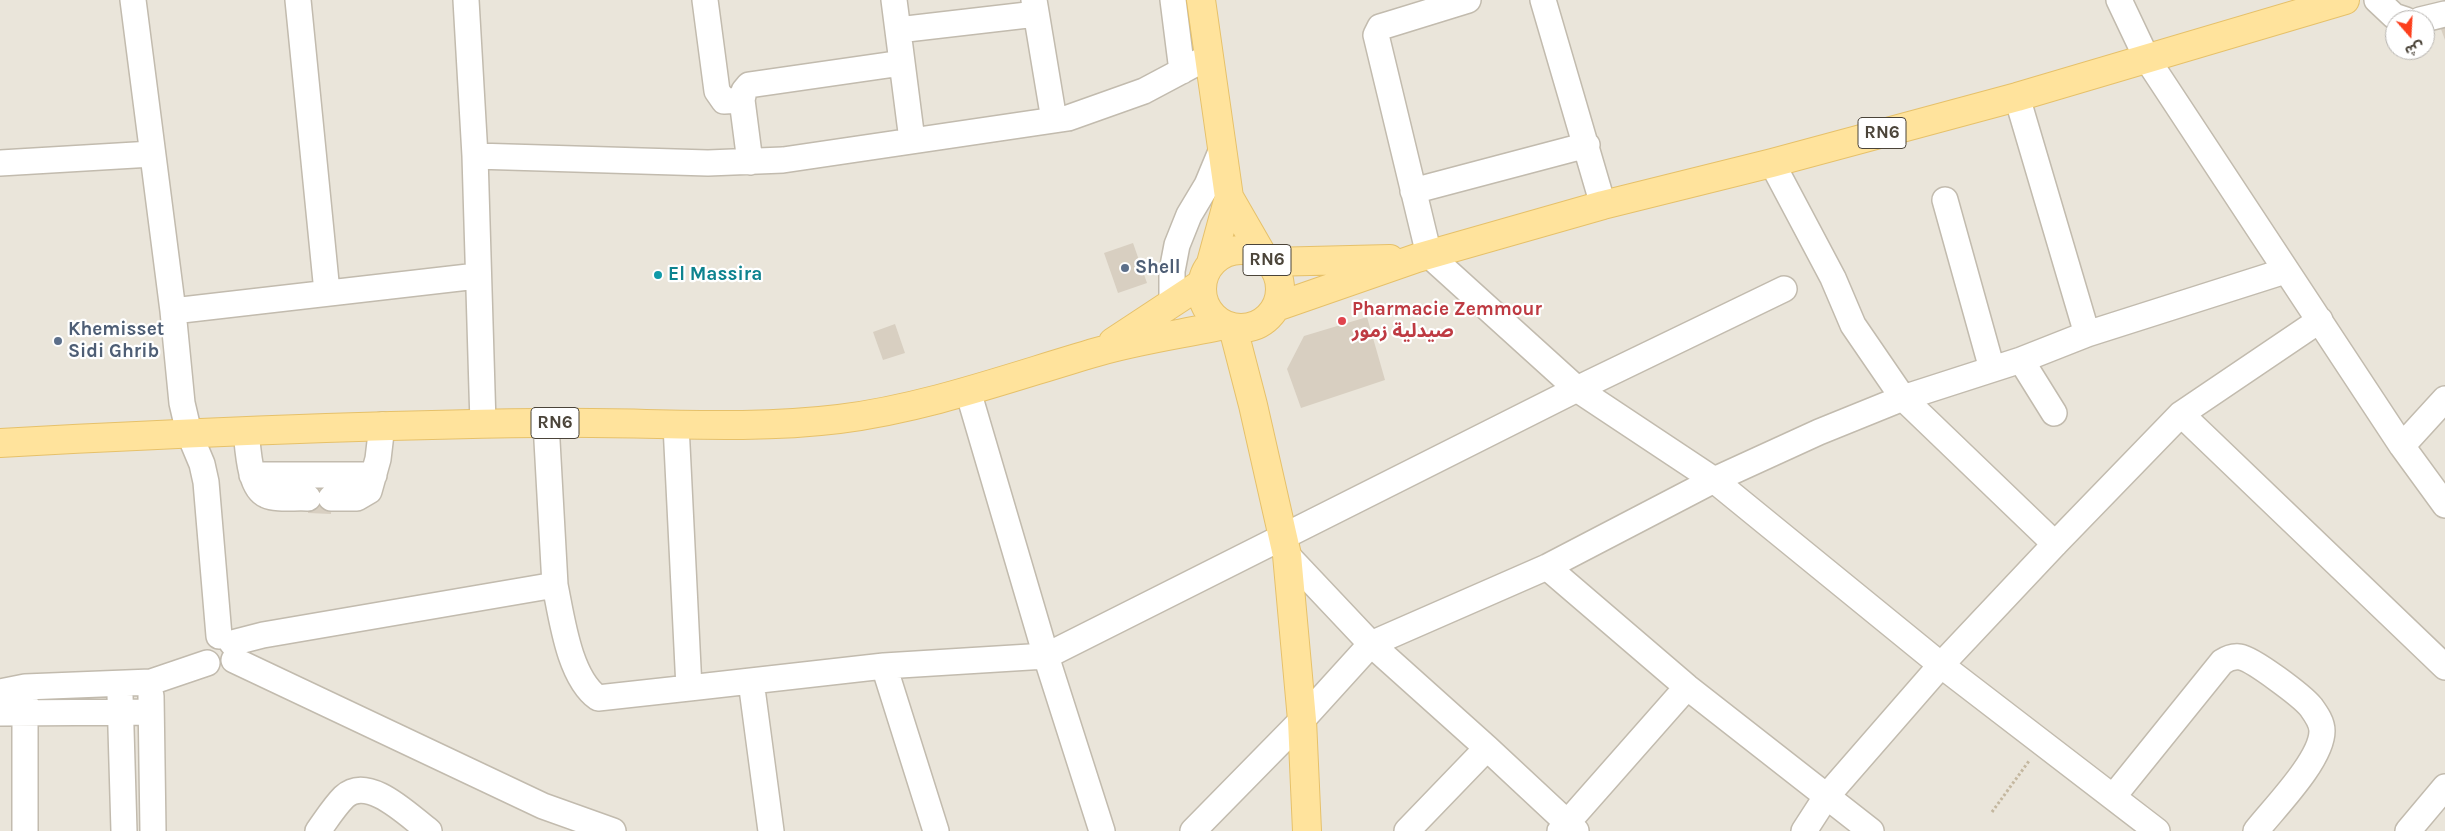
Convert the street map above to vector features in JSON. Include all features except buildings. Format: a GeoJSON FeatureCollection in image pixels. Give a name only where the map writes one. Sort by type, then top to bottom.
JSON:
{"type":"FeatureCollection","features":[{"type":"Feature","properties":{"kind":"main road"},"geometry":{"type":"LineString","coordinates":[[1200,0],[1229,197],[1266,259]]}},
{"type":"Feature","properties":{"kind":"main road","name":"RN6"},"geometry":{"type":"LineString","coordinates":[[0,443],[382,425],[789,423],[890,412],[968,391],[1101,350],[1247,321],[1423,257],[1603,205],[1772,163],[2017,97],[2345,0]]}},
{"type":"Feature","properties":{"kind":"main road"},"geometry":{"type":"LineString","coordinates":[[1229,197],[1206,273],[1202,296],[1206,308],[1214,318],[1247,321],[1253,405],[1284,547],[1302,720],[1307,831]]}},
{"type":"Feature","properties":{"kind":"main road","name":"RN6"},"geometry":{"type":"LineString","coordinates":[[1101,350],[1172,303],[1230,251],[1242,249],[1266,259],[1423,257]]}},
{"type":"Feature","properties":{"kind":"main road","name":"RN6"},"geometry":{"type":"LineString","coordinates":[[1247,321],[1280,296],[1280,284],[1276,272],[1266,259]]}},
{"type":"Feature","properties":{"kind":"street"},"geometry":{"type":"LineString","coordinates":[[133,0],[182,403],[189,433],[202,464],[206,482],[228,646]]}},
{"type":"Feature","properties":{"kind":"street"},"geometry":{"type":"LineString","coordinates":[[298,0],[328,292]]}},
{"type":"Feature","properties":{"kind":"street"},"geometry":{"type":"LineString","coordinates":[[466,0],[475,156],[477,276],[483,424]]}},
{"type":"Feature","properties":{"kind":"street"},"geometry":{"type":"LineString","coordinates":[[705,0],[717,90],[724,101],[742,100]]}},
{"type":"Feature","properties":{"kind":"street"},"geometry":{"type":"LineString","coordinates":[[894,0],[912,140]]}},
{"type":"Feature","properties":{"kind":"street"},"geometry":{"type":"LineString","coordinates":[[1173,0],[1182,72]]}},
{"type":"Feature","properties":{"kind":"street"},"geometry":{"type":"LineString","coordinates":[[1468,0],[1388,24],[1380,28],[1376,35],[1413,191],[1423,257],[1577,389],[1714,480],[1941,665],[2156,831]]}},
{"type":"Feature","properties":{"kind":"street"},"geometry":{"type":"LineString","coordinates":[[1543,0],[1587,144],[1603,205]]}},
{"type":"Feature","properties":{"kind":"street"},"geometry":{"type":"LineString","coordinates":[[2119,0],[2147,59],[2285,271],[2320,320],[2402,446],[2445,505]]}},
{"type":"Feature","properties":{"kind":"street"},"geometry":{"type":"LineString","coordinates":[[2377,0],[2388,10]]}},
{"type":"Feature","properties":{"kind":"street"},"geometry":{"type":"LineString","coordinates":[[898,30],[1035,7],[1054,120]]}},
{"type":"Feature","properties":{"kind":"street"},"geometry":{"type":"LineString","coordinates":[[475,156],[708,164],[783,160],[1068,118],[1144,91],[1208,57]]}},
{"type":"Feature","properties":{"kind":"street"},"geometry":{"type":"LineString","coordinates":[[750,162],[742,100],[744,91],[749,85],[902,63]]}},
{"type":"Feature","properties":{"kind":"street"},"geometry":{"type":"LineString","coordinates":[[2017,97],[2087,334]]}},
{"type":"Feature","properties":{"kind":"street"},"geometry":{"type":"LineString","coordinates":[[1413,191],[1587,144]]}},
{"type":"Feature","properties":{"kind":"street"},"geometry":{"type":"LineString","coordinates":[[1172,303],[1172,271],[1177,245],[1189,215],[1208,185],[1222,149]]}},
{"type":"Feature","properties":{"kind":"street"},"geometry":{"type":"LineString","coordinates":[[0,163],[152,154]]}},
{"type":"Feature","properties":{"kind":"street"},"geometry":{"type":"LineString","coordinates":[[1772,163],[1833,278],[1853,325],[1903,398],[2055,544]]}},
{"type":"Feature","properties":{"kind":"street"},"geometry":{"type":"LineString","coordinates":[[1945,200],[1992,369]]}},
{"type":"Feature","properties":{"kind":"street"},"geometry":{"type":"LineString","coordinates":[[1192,831],[1302,720],[1371,644],[1547,567],[1714,480],[1819,432],[1903,398],[2021,360],[2087,334],[2285,271]]}},
{"type":"Feature","properties":{"kind":"street"},"geometry":{"type":"LineString","coordinates":[[172,310],[477,276]]}},
{"type":"Feature","properties":{"kind":"street"},"geometry":{"type":"LineString","coordinates":[[546,423],[555,585],[564,631],[581,680],[589,692],[598,698],[884,666],[1046,656],[1284,547],[1577,389],[1784,289]]}},
{"type":"Feature","properties":{"kind":"street"},"geometry":{"type":"LineString","coordinates":[[1804,831],[1826,797],[1941,665],[2055,544],[2182,414],[2320,320]]}},
{"type":"Feature","properties":{"kind":"street"},"geometry":{"type":"LineString","coordinates":[[2021,360],[2054,413]]}},
{"type":"Feature","properties":{"kind":"street"},"geometry":{"type":"LineString","coordinates":[[968,391],[1046,656],[1102,831]]}},
{"type":"Feature","properties":{"kind":"street"},"geometry":{"type":"LineString","coordinates":[[2402,446],[2445,399]]}},
{"type":"Feature","properties":{"kind":"street"},"geometry":{"type":"LineString","coordinates":[[2182,414],[2445,667]]}},
{"type":"Feature","properties":{"kind":"street"},"geometry":{"type":"LineString","coordinates":[[246,431],[252,474],[256,487],[265,495],[320,498],[361,497],[369,491],[374,475],[380,452],[382,425]]}},
{"type":"Feature","properties":{"kind":"street"},"geometry":{"type":"LineString","coordinates":[[676,425],[689,688]]}},
{"type":"Feature","properties":{"kind":"street"},"geometry":{"type":"LineString","coordinates":[[252,474],[374,475]]}},
{"type":"Feature","properties":{"kind":"street"},"geometry":{"type":"LineString","coordinates":[[1284,547],[1371,644],[1487,748],[1568,828],[1687,687]]}},
{"type":"Feature","properties":{"kind":"street"},"geometry":{"type":"LineString","coordinates":[[1547,567],[1687,687],[1871,831]]}},
{"type":"Feature","properties":{"kind":"street"},"geometry":{"type":"LineString","coordinates":[[228,646],[264,635],[555,585]]}},
{"type":"Feature","properties":{"kind":"street"},"geometry":{"type":"LineString","coordinates":[[0,692],[25,687],[151,682],[208,663],[204,656],[207,643],[228,646],[543,806],[613,831]]}},
{"type":"Feature","properties":{"kind":"street"},"geometry":{"type":"LineString","coordinates":[[2113,797],[2222,662],[2231,657],[2239,656],[2248,659],[2268,673],[2310,706],[2320,721],[2322,731],[2319,747],[2311,763],[2256,831]]}},
{"type":"Feature","properties":{"kind":"street"},"geometry":{"type":"LineString","coordinates":[[884,666],[936,831]]}},
{"type":"Feature","properties":{"kind":"street"},"geometry":{"type":"LineString","coordinates":[[751,681],[771,831]]}},
{"type":"Feature","properties":{"kind":"street"},"geometry":{"type":"LineString","coordinates":[[151,682],[154,831]]}},
{"type":"Feature","properties":{"kind":"street"},"geometry":{"type":"LineString","coordinates":[[121,683],[120,713],[124,831]]}},
{"type":"Feature","properties":{"kind":"street"},"geometry":{"type":"LineString","coordinates":[[25,687],[25,831]]}},
{"type":"Feature","properties":{"kind":"street"},"geometry":{"type":"LineString","coordinates":[[0,713],[151,712]]}},
{"type":"Feature","properties":{"kind":"street"},"geometry":{"type":"LineString","coordinates":[[1407,831],[1487,748]]}},
{"type":"Feature","properties":{"kind":"street"},"geometry":{"type":"LineString","coordinates":[[2408,831],[2445,787]]}},
{"type":"Feature","properties":{"kind":"street"},"geometry":{"type":"LineString","coordinates":[[318,831],[344,797],[351,792],[368,790],[377,792],[429,831]]}},
{"type":"Feature","properties":{"kind":"path"},"geometry":{"type":"LineString","coordinates":[[1992,812],[2041,744]]}},
{"type":"Feature","properties":{"kind":"shaded area"},"geometry":{"type":"Polygon","coordinates":[[[0,0],[2445,0],[2445,831],[0,831],[0,0]]]}},
{"type":"Feature","properties":{"kind":"place","name":"Shell"},"geometry":{"type":"Point","coordinates":[1125,268]}},
{"type":"Feature","properties":{"kind":"place","name":"El Massira"},"geometry":{"type":"Point","coordinates":[658,275]}},
{"type":"Feature","properties":{"kind":"place","name":"Pharmacie Zemmour صيدلية زمور"},"geometry":{"type":"Point","coordinates":[1342,321]}},
{"type":"Feature","properties":{"kind":"place","name":"Khemisset Sidi Ghrib"},"geometry":{"type":"Point","coordinates":[58,341]}}]}
